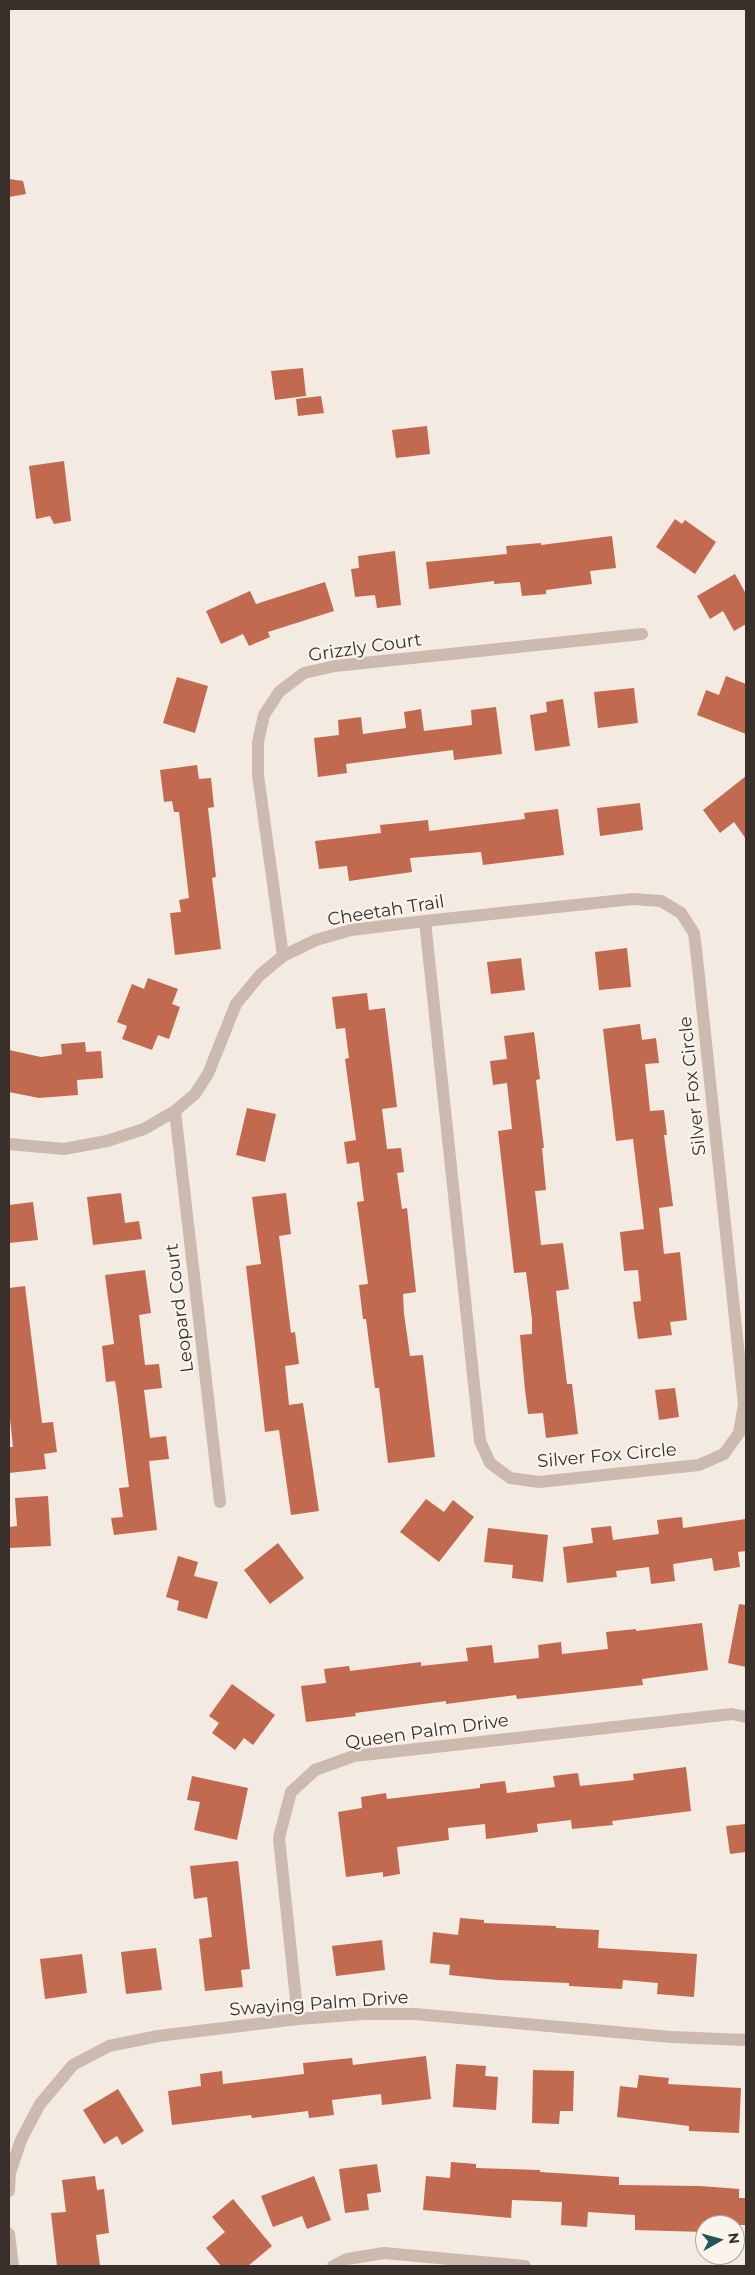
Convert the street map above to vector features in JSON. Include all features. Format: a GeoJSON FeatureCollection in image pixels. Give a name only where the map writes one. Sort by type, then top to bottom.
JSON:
{"type":"FeatureCollection","features":[{"type":"Feature","properties":{"kind":"street","name":"Grizzly Court"},"geometry":{"type":"LineString","coordinates":[[282,956],[258,767],[258,742],[264,715],[279,692],[304,673],[335,666],[642,634]]}},
{"type":"Feature","properties":{"kind":"street","name":"Cheetah Trail"},"geometry":{"type":"LineString","coordinates":[[9,1144],[64,1148],[106,1141],[144,1129],[175,1110],[195,1094],[208,1074],[236,1004],[260,975],[282,956],[316,940],[351,930],[633,899],[661,901],[681,913]]}},
{"type":"Feature","properties":{"kind":"street","name":"Silver Fox Circle"},"geometry":{"type":"LineString","coordinates":[[425,921],[480,1441],[490,1463],[510,1478],[539,1482],[699,1465],[724,1454],[739,1432],[744,1404],[698,968],[694,933],[681,913]]}},
{"type":"Feature","properties":{"kind":"street","name":"Leopard Court"},"geometry":{"type":"LineString","coordinates":[[175,1110],[220,1502]]}},
{"type":"Feature","properties":{"kind":"street","name":"Queen Palm Drive"},"geometry":{"type":"LineString","coordinates":[[298,2019],[279,1838],[291,1792],[315,1770],[354,1756],[732,1714],[746,1717]]}},
{"type":"Feature","properties":{"kind":"street","name":"Swaying Palm Drive"},"geometry":{"type":"LineString","coordinates":[[9,2191],[10,2173],[21,2140],[40,2104],[73,2065],[109,2046],[158,2036],[298,2019],[363,2014],[415,2014],[671,2037],[746,2040]]}},
{"type":"Feature","properties":{"kind":"street"},"geometry":{"type":"LineString","coordinates":[[9,2234],[13,2266]]}},
{"type":"Feature","properties":{"kind":"street"},"geometry":{"type":"LineString","coordinates":[[333,2266],[347,2259],[384,2253],[525,2266]]}},
{"type":"Feature","properties":{"kind":"building"},"geometry":{"type":"Polygon","coordinates":[[[9,179],[23,181],[26,194],[9,197],[9,179]]]}},
{"type":"Feature","properties":{"kind":"building"},"geometry":{"type":"Polygon","coordinates":[[[303,368],[306,396],[275,400],[271,371],[303,368]]]}},
{"type":"Feature","properties":{"kind":"building"},"geometry":{"type":"Polygon","coordinates":[[[321,396],[324,413],[298,416],[296,399],[321,396]]]}},
{"type":"Feature","properties":{"kind":"building"},"geometry":{"type":"Polygon","coordinates":[[[427,426],[430,454],[396,458],[392,430],[427,426]]]}},
{"type":"Feature","properties":{"kind":"building"},"geometry":{"type":"Polygon","coordinates":[[[64,461],[71,521],[54,524],[50,516],[36,519],[29,466],[64,461]]]}},
{"type":"Feature","properties":{"kind":"building"},"geometry":{"type":"Polygon","coordinates":[[[675,519],[682,524],[685,520],[716,542],[695,574],[656,547],[675,519]]]}},
{"type":"Feature","properties":{"kind":"building"},"geometry":{"type":"Polygon","coordinates":[[[612,536],[616,568],[590,571],[592,584],[546,590],[546,594],[522,596],[520,582],[494,584],[494,581],[429,589],[426,562],[507,554],[506,546],[541,543],[541,545],[612,536]]]}},
{"type":"Feature","properties":{"kind":"building"},"geometry":{"type":"Polygon","coordinates":[[[395,551],[401,605],[377,608],[375,595],[355,597],[351,569],[359,568],[358,556],[395,551]]]}},
{"type":"Feature","properties":{"kind":"building"},"geometry":{"type":"Polygon","coordinates":[[[735,574],[746,594],[746,624],[734,631],[723,611],[710,619],[697,596],[735,574]]]}},
{"type":"Feature","properties":{"kind":"building"},"geometry":{"type":"Polygon","coordinates":[[[325,582],[334,611],[268,632],[270,637],[249,646],[243,634],[221,644],[206,611],[250,591],[256,604],[325,582]]]}},
{"type":"Feature","properties":{"kind":"building"},"geometry":{"type":"Polygon","coordinates":[[[726,676],[746,684],[746,734],[697,715],[706,690],[719,695],[726,676]]]}},
{"type":"Feature","properties":{"kind":"building"},"geometry":{"type":"Polygon","coordinates":[[[177,677],[208,686],[195,733],[163,723],[177,677]]]}},
{"type":"Feature","properties":{"kind":"building"},"geometry":{"type":"Polygon","coordinates":[[[634,688],[638,723],[598,728],[594,692],[634,688]]]}},
{"type":"Feature","properties":{"kind":"building"},"geometry":{"type":"Polygon","coordinates":[[[563,699],[570,746],[535,751],[530,715],[547,712],[546,702],[563,699]]]}},
{"type":"Feature","properties":{"kind":"building"},"geometry":{"type":"Polygon","coordinates":[[[496,707],[502,754],[454,760],[453,750],[346,764],[347,773],[318,777],[314,738],[339,735],[338,720],[361,717],[363,734],[406,728],[404,712],[421,709],[424,731],[472,725],[471,710],[496,707]]]}},
{"type":"Feature","properties":{"kind":"building"},"geometry":{"type":"Polygon","coordinates":[[[197,765],[199,779],[211,778],[214,807],[208,808],[216,877],[212,878],[221,949],[175,955],[170,913],[181,912],[179,900],[189,898],[179,812],[174,812],[172,801],[164,802],[160,770],[197,765]]]}},
{"type":"Feature","properties":{"kind":"building"},"geometry":{"type":"Polygon","coordinates":[[[746,776],[746,839],[734,822],[720,833],[703,810],[746,776]]]}},
{"type":"Feature","properties":{"kind":"building"},"geometry":{"type":"Polygon","coordinates":[[[640,803],[643,830],[600,836],[597,808],[640,803]]]}},
{"type":"Feature","properties":{"kind":"building"},"geometry":{"type":"Polygon","coordinates":[[[558,809],[564,855],[483,865],[481,852],[410,858],[412,872],[349,881],[347,866],[319,869],[315,841],[381,833],[380,825],[428,820],[429,831],[525,819],[524,813],[558,809]]]}},
{"type":"Feature","properties":{"kind":"building"},"geometry":{"type":"Polygon","coordinates":[[[627,948],[631,987],[599,990],[595,952],[627,948]]]}},
{"type":"Feature","properties":{"kind":"building"},"geometry":{"type":"Polygon","coordinates":[[[521,958],[525,990],[491,994],[487,962],[521,958]]]}},
{"type":"Feature","properties":{"kind":"building"},"geometry":{"type":"Polygon","coordinates":[[[148,978],[178,989],[172,1004],[180,1007],[169,1039],[158,1035],[152,1050],[122,1039],[127,1026],[117,1022],[132,984],[144,989],[148,978]]]}},
{"type":"Feature","properties":{"kind":"building"},"geometry":{"type":"Polygon","coordinates":[[[367,993],[369,1010],[385,1008],[397,1107],[382,1109],[387,1149],[401,1148],[404,1172],[397,1173],[402,1209],[407,1208],[416,1292],[403,1294],[404,1314],[410,1356],[423,1355],[435,1457],[388,1463],[379,1388],[375,1388],[366,1319],[363,1319],[359,1285],[368,1284],[357,1202],[364,1201],[359,1162],[347,1164],[344,1142],[356,1140],[345,1059],[349,1058],[345,1028],[336,1029],[332,997],[367,993]]]}},
{"type":"Feature","properties":{"kind":"building"},"geometry":{"type":"Polygon","coordinates":[[[640,1024],[642,1040],[656,1038],[659,1063],[645,1064],[650,1111],[664,1110],[667,1135],[664,1135],[673,1206],[659,1208],[664,1254],[680,1252],[687,1320],[670,1322],[672,1335],[638,1339],[633,1302],[641,1301],[638,1270],[624,1271],[620,1232],[644,1229],[633,1139],[616,1141],[603,1029],[640,1024]]]}},
{"type":"Feature","properties":{"kind":"building"},"geometry":{"type":"Polygon","coordinates":[[[534,1032],[540,1079],[536,1080],[544,1148],[542,1148],[546,1190],[535,1191],[541,1245],[563,1243],[569,1289],[556,1291],[567,1384],[572,1384],[578,1434],[546,1438],[543,1413],[528,1414],[520,1335],[532,1334],[532,1319],[526,1272],[514,1273],[498,1131],[512,1129],[507,1083],[493,1085],[490,1061],[507,1059],[504,1036],[534,1032]]]}},
{"type":"Feature","properties":{"kind":"building"},"geometry":{"type":"Polygon","coordinates":[[[85,1042],[86,1052],[101,1051],[103,1078],[77,1080],[78,1095],[39,1098],[9,1092],[9,1050],[41,1057],[62,1054],[61,1044],[85,1042]]]}},
{"type":"Feature","properties":{"kind":"building"},"geometry":{"type":"Polygon","coordinates":[[[247,1108],[276,1114],[265,1162],[236,1155],[247,1108]]]}},
{"type":"Feature","properties":{"kind":"building"},"geometry":{"type":"Polygon","coordinates":[[[121,1193],[125,1223],[139,1221],[142,1239],[93,1245],[87,1197],[121,1193]]]}},
{"type":"Feature","properties":{"kind":"building"},"geometry":{"type":"Polygon","coordinates":[[[286,1193],[291,1234],[279,1236],[291,1333],[295,1332],[299,1364],[285,1366],[289,1405],[303,1403],[319,1511],[291,1515],[279,1430],[265,1432],[246,1266],[261,1264],[252,1197],[286,1193]]]}},
{"type":"Feature","properties":{"kind":"building"},"geometry":{"type":"Polygon","coordinates":[[[33,1202],[38,1240],[9,1243],[9,1205],[33,1202]]]}},
{"type":"Feature","properties":{"kind":"building"},"geometry":{"type":"Polygon","coordinates":[[[145,1270],[151,1313],[139,1315],[145,1365],[159,1364],[162,1388],[144,1390],[150,1438],[166,1436],[169,1459],[149,1461],[157,1530],[114,1535],[111,1518],[123,1517],[119,1488],[129,1487],[115,1381],[106,1382],[102,1346],[114,1344],[105,1275],[145,1270]]]}},
{"type":"Feature","properties":{"kind":"building"},"geometry":{"type":"Polygon","coordinates":[[[25,1286],[42,1423],[53,1422],[57,1452],[44,1454],[46,1469],[9,1473],[9,1447],[13,1447],[9,1409],[9,1288],[25,1286]]]}},
{"type":"Feature","properties":{"kind":"building"},"geometry":{"type":"Polygon","coordinates":[[[675,1388],[679,1417],[659,1420],[655,1390],[675,1388]]]}},
{"type":"Feature","properties":{"kind":"building"},"geometry":{"type":"Polygon","coordinates":[[[48,1496],[51,1546],[9,1548],[9,1527],[17,1526],[15,1498],[48,1496]]]}},
{"type":"Feature","properties":{"kind":"building"},"geometry":{"type":"Polygon","coordinates":[[[426,1499],[444,1512],[453,1500],[474,1517],[439,1562],[400,1532],[426,1499]]]}},
{"type":"Feature","properties":{"kind":"building"},"geometry":{"type":"Polygon","coordinates":[[[682,1517],[683,1528],[746,1519],[746,1551],[738,1552],[740,1567],[714,1571],[712,1558],[673,1564],[675,1581],[651,1584],[649,1567],[616,1571],[617,1577],[567,1583],[563,1547],[593,1543],[591,1528],[611,1526],[613,1540],[659,1534],[657,1520],[682,1517]]]}},
{"type":"Feature","properties":{"kind":"building"},"geometry":{"type":"Polygon","coordinates":[[[488,1528],[548,1535],[543,1582],[512,1578],[513,1565],[484,1562],[488,1528]]]}},
{"type":"Feature","properties":{"kind":"building"},"geometry":{"type":"Polygon","coordinates":[[[278,1543],[304,1578],[270,1604],[244,1570],[278,1543]]]}},
{"type":"Feature","properties":{"kind":"building"},"geometry":{"type":"Polygon","coordinates":[[[178,1556],[198,1562],[194,1576],[218,1582],[207,1619],[177,1610],[179,1601],[166,1597],[178,1556]]]}},
{"type":"Feature","properties":{"kind":"building"},"geometry":{"type":"Polygon","coordinates":[[[739,1604],[746,1605],[746,1667],[728,1663],[739,1604]]]}},
{"type":"Feature","properties":{"kind":"building"},"geometry":{"type":"Polygon","coordinates":[[[702,1623],[708,1670],[642,1679],[643,1685],[517,1699],[516,1695],[446,1704],[446,1701],[355,1713],[356,1716],[306,1722],[301,1686],[326,1683],[324,1669],[349,1666],[350,1671],[421,1662],[421,1666],[468,1661],[466,1648],[492,1645],[494,1663],[539,1658],[538,1645],[561,1642],[562,1654],[608,1649],[606,1632],[636,1629],[636,1631],[702,1623]]]}},
{"type":"Feature","properties":{"kind":"building"},"geometry":{"type":"Polygon","coordinates":[[[232,1684],[275,1715],[253,1745],[244,1738],[235,1750],[212,1733],[219,1723],[209,1716],[232,1684]]]}},
{"type":"Feature","properties":{"kind":"building"},"geometry":{"type":"Polygon","coordinates":[[[686,1767],[691,1811],[612,1821],[613,1825],[572,1829],[571,1820],[537,1824],[538,1832],[486,1839],[485,1824],[448,1828],[449,1840],[397,1847],[400,1874],[383,1877],[383,1872],[346,1877],[338,1812],[362,1808],[361,1797],[386,1793],[387,1799],[480,1788],[480,1784],[505,1781],[507,1793],[555,1787],[553,1776],[578,1773],[580,1786],[634,1780],[633,1774],[686,1767]]]}},
{"type":"Feature","properties":{"kind":"building"},"geometry":{"type":"Polygon","coordinates":[[[192,1776],[248,1788],[237,1840],[194,1830],[200,1802],[187,1800],[192,1776]]]}},
{"type":"Feature","properties":{"kind":"building"},"geometry":{"type":"Polygon","coordinates":[[[746,1824],[746,1852],[730,1854],[726,1826],[746,1824]]]}},
{"type":"Feature","properties":{"kind":"building"},"geometry":{"type":"Polygon","coordinates":[[[238,1861],[250,1969],[241,1970],[243,1987],[205,1991],[199,1939],[212,1937],[207,1897],[194,1899],[190,1866],[238,1861]]]}},
{"type":"Feature","properties":{"kind":"building"},"geometry":{"type":"Polygon","coordinates":[[[460,1918],[484,1920],[484,1923],[599,1930],[598,1948],[697,1954],[694,1997],[657,1994],[658,1983],[623,1980],[622,1989],[569,1986],[569,1983],[497,1980],[449,1975],[450,1965],[430,1963],[433,1932],[458,1935],[460,1918]]]}},
{"type":"Feature","properties":{"kind":"building"},"geometry":{"type":"Polygon","coordinates":[[[382,1940],[385,1970],[336,1976],[332,1946],[382,1940]]]}},
{"type":"Feature","properties":{"kind":"building"},"geometry":{"type":"Polygon","coordinates":[[[156,1948],[162,1990],[126,1994],[121,1952],[156,1948]]]}},
{"type":"Feature","properties":{"kind":"building"},"geometry":{"type":"Polygon","coordinates":[[[82,1954],[87,1993],[45,1999],[40,1959],[82,1954]]]}},
{"type":"Feature","properties":{"kind":"building"},"geometry":{"type":"Polygon","coordinates":[[[426,2056],[431,2099],[382,2105],[381,2094],[332,2100],[334,2115],[309,2118],[308,2111],[252,2118],[251,2115],[172,2125],[168,2091],[201,2086],[200,2074],[222,2071],[223,2084],[304,2074],[303,2063],[352,2058],[353,2065],[426,2056]]]}},
{"type":"Feature","properties":{"kind":"building"},"geometry":{"type":"Polygon","coordinates":[[[456,2064],[486,2066],[485,2076],[498,2077],[496,2110],[453,2107],[456,2064]]]}},
{"type":"Feature","properties":{"kind":"building"},"geometry":{"type":"Polygon","coordinates":[[[533,2070],[574,2071],[573,2111],[560,2111],[559,2124],[532,2123],[533,2070]]]}},
{"type":"Feature","properties":{"kind":"building"},"geometry":{"type":"Polygon","coordinates":[[[639,2075],[669,2078],[668,2084],[741,2088],[739,2133],[689,2131],[689,2126],[617,2117],[620,2086],[637,2088],[639,2075]]]}},
{"type":"Feature","properties":{"kind":"building"},"geometry":{"type":"Polygon","coordinates":[[[118,2089],[144,2131],[122,2145],[117,2136],[104,2144],[83,2110],[118,2089]]]}},
{"type":"Feature","properties":{"kind":"building"},"geometry":{"type":"Polygon","coordinates":[[[451,2162],[476,2164],[476,2168],[540,2170],[540,2172],[619,2177],[619,2185],[700,2186],[739,2189],[739,2198],[746,2198],[746,2225],[745,2215],[695,2215],[695,2232],[635,2230],[635,2215],[588,2212],[587,2227],[561,2225],[562,2202],[512,2200],[511,2218],[423,2210],[426,2176],[450,2178],[451,2162]]]}},
{"type":"Feature","properties":{"kind":"building"},"geometry":{"type":"Polygon","coordinates":[[[377,2164],[381,2192],[367,2194],[369,2210],[345,2213],[339,2169],[377,2164]]]}},
{"type":"Feature","properties":{"kind":"building"},"geometry":{"type":"Polygon","coordinates":[[[95,2176],[97,2190],[104,2189],[109,2233],[96,2235],[100,2266],[57,2266],[51,2213],[66,2212],[62,2180],[95,2176]]]}},
{"type":"Feature","properties":{"kind":"building"},"geometry":{"type":"Polygon","coordinates":[[[314,2176],[331,2220],[307,2229],[302,2216],[273,2227],[261,2196],[314,2176]]]}},
{"type":"Feature","properties":{"kind":"building"},"geometry":{"type":"Polygon","coordinates":[[[233,2199],[272,2246],[248,2266],[221,2266],[206,2248],[225,2232],[212,2217],[233,2199]]]}}]}
